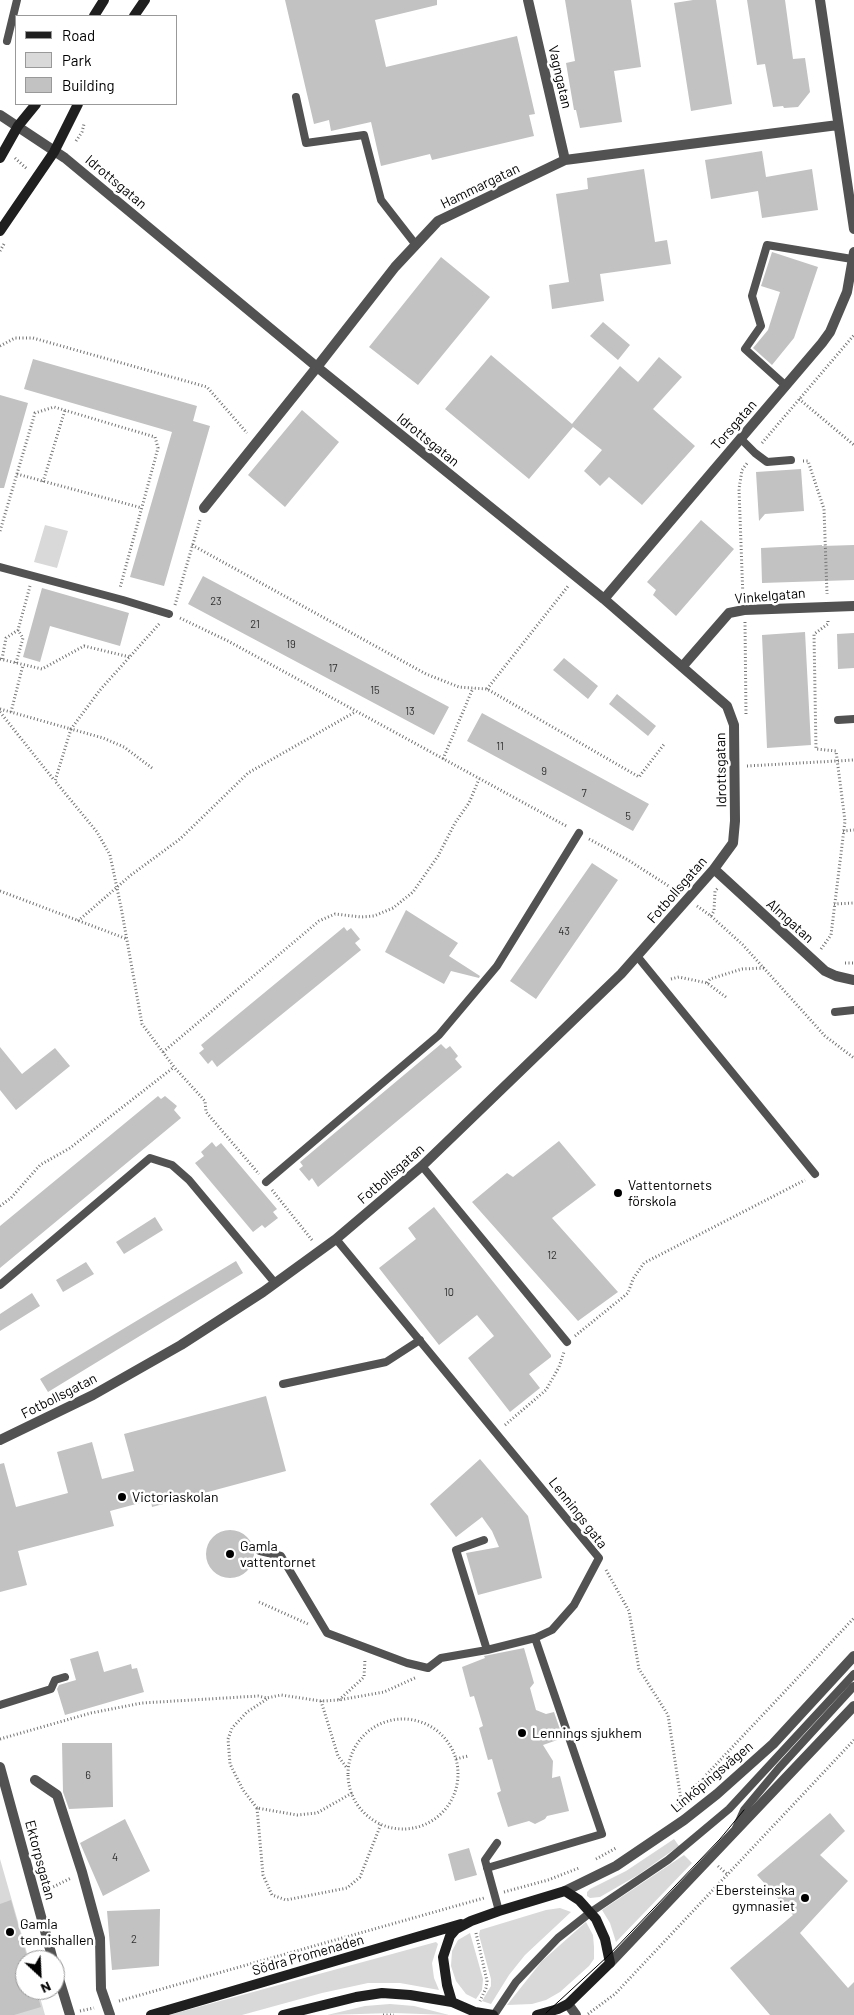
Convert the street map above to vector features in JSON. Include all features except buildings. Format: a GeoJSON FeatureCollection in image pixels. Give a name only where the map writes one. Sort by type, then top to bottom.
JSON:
{"type":"FeatureCollection","features":[{"type":"Feature","properties":{"kind":"main road"},"geometry":{"type":"LineString","coordinates":[[95,15],[104,0]]}},
{"type":"Feature","properties":{"kind":"main road"},"geometry":{"type":"LineString","coordinates":[[135,15],[145,0]]}},
{"type":"Feature","properties":{"kind":"main road"},"geometry":{"type":"LineString","coordinates":[[2,155],[18,126],[35,105]]}},
{"type":"Feature","properties":{"kind":"main road"},"geometry":{"type":"LineString","coordinates":[[0,231],[54,152],[78,105]]}},
{"type":"Feature","properties":{"kind":"main road"},"geometry":{"type":"LineString","coordinates":[[452,2002],[447,1985],[443,1957],[450,1936],[456,1929],[471,1921],[499,1911],[565,1891],[579,1900],[591,1912],[605,1939],[610,1963],[568,2004],[542,2014]]}},
{"type":"Feature","properties":{"kind":"main road","name":"Södra Promenaden"},"geometry":{"type":"LineString","coordinates":[[151,2015],[471,1921]]}},
{"type":"Feature","properties":{"kind":"main road"},"geometry":{"type":"LineString","coordinates":[[283,2015],[356,1997],[382,1993],[410,1994],[452,2002],[475,2012],[494,2015]]}},
{"type":"Feature","properties":{"kind":"street","name":"Vagngatan"},"geometry":{"type":"LineString","coordinates":[[528,0],[565,160]]}},
{"type":"Feature","properties":{"kind":"street"},"geometry":{"type":"LineString","coordinates":[[820,0],[854,229]]}},
{"type":"Feature","properties":{"kind":"street","name":"Idrottsgatan"},"geometry":{"type":"LineString","coordinates":[[0,114],[65,158],[317,367],[604,599],[728,706],[734,725],[735,822],[733,843]]}},
{"type":"Feature","properties":{"kind":"street","name":"Hammargatan"},"geometry":{"type":"LineString","coordinates":[[204,508],[395,267],[438,221],[565,160],[838,125]]}},
{"type":"Feature","properties":{"kind":"street","name":"Torsgatan"},"geometry":{"type":"LineString","coordinates":[[604,599],[830,332],[847,292],[853,256]]}},
{"type":"Feature","properties":{"kind":"street","name":"Vinkelgatan"},"geometry":{"type":"LineString","coordinates":[[682,667],[729,613],[744,610],[854,606]]}},
{"type":"Feature","properties":{"kind":"street","name":"Fotbollsgatan"},"geometry":{"type":"LineString","coordinates":[[0,1440],[93,1395],[181,1345],[275,1283],[336,1239],[422,1166],[621,974],[714,869],[733,843]]}},
{"type":"Feature","properties":{"kind":"street","name":"Almgatan"},"geometry":{"type":"LineString","coordinates":[[714,869],[825,971],[836,976],[854,980]]}},
{"type":"Feature","properties":{"kind":"street","name":"Linköpingsvägen"},"geometry":{"type":"LineString","coordinates":[[565,1891],[616,1866],[677,1825],[717,1794],[773,1744],[854,1656]]}},
{"type":"Feature","properties":{"kind":"street"},"geometry":{"type":"LineString","coordinates":[[610,1963],[854,1706]]}},
{"type":"Feature","properties":{"kind":"street","name":"Ektorpsgatan"},"geometry":{"type":"LineString","coordinates":[[0,1767],[50,1950]]}},
{"type":"Feature","properties":{"kind":"street"},"geometry":{"type":"LineString","coordinates":[[34,1780],[57,1795],[82,1872],[100,1938],[101,1990],[110,2015]]}},
{"type":"Feature","properties":{"kind":"street"},"geometry":{"type":"LineString","coordinates":[[65,1999],[70,2015]]}},
{"type":"Feature","properties":{"kind":"street"},"geometry":{"type":"LineString","coordinates":[[568,2004],[576,2015]]}},
{"type":"Feature","properties":{"kind":"lane"},"geometry":{"type":"LineString","coordinates":[[7,41],[17,0]]}},
{"type":"Feature","properties":{"kind":"lane"},"geometry":{"type":"LineString","coordinates":[[296,97],[306,143],[364,135],[381,200],[416,245]]}},
{"type":"Feature","properties":{"kind":"lane"},"geometry":{"type":"LineString","coordinates":[[786,386],[745,349],[761,326],[752,296],[767,245],[853,256]]}},
{"type":"Feature","properties":{"kind":"lane"},"geometry":{"type":"LineString","coordinates":[[740,438],[767,462],[791,460]]}},
{"type":"Feature","properties":{"kind":"lane"},"geometry":{"type":"LineString","coordinates":[[0,568],[117,598],[169,614]]}},
{"type":"Feature","properties":{"kind":"lane"},"geometry":{"type":"LineString","coordinates":[[838,720],[854,719]]}},
{"type":"Feature","properties":{"kind":"lane"},"geometry":{"type":"LineString","coordinates":[[266,1182],[439,1035],[497,966],[579,833]]}},
{"type":"Feature","properties":{"kind":"lane"},"geometry":{"type":"LineString","coordinates":[[637,956],[815,1174]]}},
{"type":"Feature","properties":{"kind":"lane"},"geometry":{"type":"LineString","coordinates":[[835,1012],[854,1010]]}},
{"type":"Feature","properties":{"kind":"lane"},"geometry":{"type":"LineString","coordinates":[[0,1285],[150,1158],[172,1165],[189,1180],[275,1283]]}},
{"type":"Feature","properties":{"kind":"lane"},"geometry":{"type":"LineString","coordinates":[[422,1166],[567,1342]]}},
{"type":"Feature","properties":{"kind":"lane","name":"Lennings gata"},"geometry":{"type":"LineString","coordinates":[[336,1239],[599,1558],[568,1611],[552,1630],[535,1638],[487,1650],[441,1658],[428,1668]]}},
{"type":"Feature","properties":{"kind":"lane"},"geometry":{"type":"LineString","coordinates":[[283,1384],[386,1362],[420,1340]]}},
{"type":"Feature","properties":{"kind":"lane"},"geometry":{"type":"LineString","coordinates":[[484,1540],[456,1550],[487,1650]]}},
{"type":"Feature","properties":{"kind":"lane"},"geometry":{"type":"LineString","coordinates":[[260,1551],[281,1556],[327,1633],[407,1663],[428,1668]]}},
{"type":"Feature","properties":{"kind":"lane"},"geometry":{"type":"LineString","coordinates":[[487,1868],[602,1834],[535,1638]]}},
{"type":"Feature","properties":{"kind":"lane"},"geometry":{"type":"LineString","coordinates":[[494,2015],[516,1982],[558,1938],[591,1912],[668,1860],[729,1809],[854,1674]]}},
{"type":"Feature","properties":{"kind":"lane"},"geometry":{"type":"LineString","coordinates":[[0,1705],[51,1689],[55,1680],[66,1677]]}},
{"type":"Feature","properties":{"kind":"lane"},"geometry":{"type":"LineString","coordinates":[[733,1834],[744,1810],[816,1726],[854,1686]]}},
{"type":"Feature","properties":{"kind":"lane"},"geometry":{"type":"LineString","coordinates":[[497,1843],[484,1860],[499,1911]]}},
{"type":"Feature","properties":{"kind":"path"},"geometry":{"type":"LineString","coordinates":[[2,155],[18,160],[36,179]]}},
{"type":"Feature","properties":{"kind":"path"},"geometry":{"type":"LineString","coordinates":[[0,346],[15,338],[33,338],[208,387],[256,443]]}},
{"type":"Feature","properties":{"kind":"path"},"geometry":{"type":"LineString","coordinates":[[799,399],[854,445]]}},
{"type":"Feature","properties":{"kind":"path"},"geometry":{"type":"LineString","coordinates":[[0,531],[35,413],[54,407],[155,436],[158,448],[117,598]]}},
{"type":"Feature","properties":{"kind":"path"},"geometry":{"type":"LineString","coordinates":[[44,482],[65,410]]}},
{"type":"Feature","properties":{"kind":"path"},"geometry":{"type":"LineString","coordinates":[[791,460],[808,461],[824,509],[828,624],[814,634],[816,749],[836,751],[845,820],[831,935],[821,949]]}},
{"type":"Feature","properties":{"kind":"path"},"geometry":{"type":"LineString","coordinates":[[17,474],[142,508]]}},
{"type":"Feature","properties":{"kind":"path"},"geometry":{"type":"LineString","coordinates":[[54,781],[71,728],[100,690],[174,607],[204,508]]}},
{"type":"Feature","properties":{"kind":"path"},"geometry":{"type":"LineString","coordinates":[[192,545],[426,674],[459,687],[487,690],[639,777],[665,743]]}},
{"type":"Feature","properties":{"kind":"path"},"geometry":{"type":"LineString","coordinates":[[33,576],[18,630],[6,638],[1,659],[42,670],[84,646],[130,657]]}},
{"type":"Feature","properties":{"kind":"path"},"geometry":{"type":"LineString","coordinates":[[487,690],[576,577]]}},
{"type":"Feature","properties":{"kind":"path"},"geometry":{"type":"LineString","coordinates":[[169,614],[228,641],[628,860],[711,916],[743,945],[825,1036],[854,1058]]}},
{"type":"Feature","properties":{"kind":"path"},"geometry":{"type":"LineString","coordinates":[[16,663],[23,638],[18,630]]}},
{"type":"Feature","properties":{"kind":"path"},"geometry":{"type":"LineString","coordinates":[[11,712],[23,665]]}},
{"type":"Feature","properties":{"kind":"path"},"geometry":{"type":"LineString","coordinates":[[443,759],[473,688]]}},
{"type":"Feature","properties":{"kind":"path"},"geometry":{"type":"LineString","coordinates":[[0,710],[103,738],[124,747],[152,768]]}},
{"type":"Feature","properties":{"kind":"path"},"geometry":{"type":"LineString","coordinates":[[0,710],[54,781],[97,832],[110,856],[142,1024],[174,1067],[205,1101],[206,1112],[266,1182],[320,1250]]}},
{"type":"Feature","properties":{"kind":"path"},"geometry":{"type":"LineString","coordinates":[[78,921],[116,887],[180,839],[248,773],[356,712]]}},
{"type":"Feature","properties":{"kind":"path"},"geometry":{"type":"LineString","coordinates":[[746,766],[854,760]]}},
{"type":"Feature","properties":{"kind":"path"},"geometry":{"type":"LineString","coordinates":[[163,1052],[319,921],[335,914],[361,917],[374,916],[393,908],[412,892],[438,856],[469,802],[479,779]]}},
{"type":"Feature","properties":{"kind":"path"},"geometry":{"type":"LineString","coordinates":[[843,831],[854,830]]}},
{"type":"Feature","properties":{"kind":"path"},"geometry":{"type":"LineString","coordinates":[[711,916],[714,911],[715,892],[724,879]]}},
{"type":"Feature","properties":{"kind":"path"},"geometry":{"type":"LineString","coordinates":[[0,891],[127,939]]}},
{"type":"Feature","properties":{"kind":"path"},"geometry":{"type":"LineString","coordinates":[[834,904],[854,903]]}},
{"type":"Feature","properties":{"kind":"path"},"geometry":{"type":"LineString","coordinates":[[707,983],[710,979],[742,969],[764,968]]}},
{"type":"Feature","properties":{"kind":"path"},"geometry":{"type":"LineString","coordinates":[[658,982],[679,976],[707,983],[727,998]]}},
{"type":"Feature","properties":{"kind":"path"},"geometry":{"type":"LineString","coordinates":[[0,1206],[11,1198],[40,1165],[70,1148],[174,1067]]}},
{"type":"Feature","properties":{"kind":"path"},"geometry":{"type":"LineString","coordinates":[[496,1432],[546,1390],[559,1367],[567,1342],[628,1293],[633,1279],[644,1263],[815,1174]]}},
{"type":"Feature","properties":{"kind":"path"},"geometry":{"type":"LineString","coordinates":[[599,1558],[628,1611],[639,1669],[668,1715],[682,1801]]}},
{"type":"Feature","properties":{"kind":"path"},"geometry":{"type":"LineString","coordinates":[[259,1602],[288,1614]]}},
{"type":"Feature","properties":{"kind":"path"},"geometry":{"type":"LineString","coordinates":[[339,1700],[364,1677],[365,1660],[348,1641]]}},
{"type":"Feature","properties":{"kind":"path"},"geometry":{"type":"LineString","coordinates":[[0,1739],[90,1713],[142,1704],[258,1696],[267,1698],[281,1696],[321,1701],[339,1700],[384,1692],[426,1673],[428,1668]]}},
{"type":"Feature","properties":{"kind":"path"},"geometry":{"type":"LineString","coordinates":[[267,1698],[247,1712],[232,1728],[228,1739],[230,1764],[243,1790],[257,1808],[263,1875],[272,1895],[286,1900],[348,1888],[360,1877],[381,1824]]}},
{"type":"Feature","properties":{"kind":"path"},"geometry":{"type":"LineString","coordinates":[[321,1701],[338,1756],[347,1769],[356,1803],[372,1820],[388,1828],[408,1829],[423,1826],[440,1816],[450,1804],[458,1782],[459,1765],[451,1744],[438,1730],[420,1720],[403,1718],[384,1721],[368,1730],[358,1741],[351,1754],[347,1769]]}},
{"type":"Feature","properties":{"kind":"path"},"geometry":{"type":"LineString","coordinates":[[587,2015],[615,1994],[854,1740]]}},
{"type":"Feature","properties":{"kind":"path"},"geometry":{"type":"LineString","coordinates":[[456,1759],[468,1756]]}},
{"type":"Feature","properties":{"kind":"path"},"geometry":{"type":"LineString","coordinates":[[257,1808],[298,1815],[316,1813],[352,1793]]}},
{"type":"Feature","properties":{"kind":"path"},"geometry":{"type":"LineString","coordinates":[[35,1895],[82,1872]]}},
{"type":"Feature","properties":{"kind":"path"},"geometry":{"type":"LineString","coordinates":[[466,1903],[476,1931],[487,1981],[486,1988],[475,2012]]}},
{"type":"Feature","properties":{"kind":"path"},"geometry":{"type":"LineString","coordinates":[[48,1943],[100,1938]]}},
{"type":"Feature","properties":{"kind":"path"},"geometry":{"type":"LineString","coordinates":[[383,2015],[394,2015]]}},
{"type":"Feature","properties":{"kind":"green space"},"geometry":{"type":"Polygon","coordinates":[[[45,525],[68,531],[57,568],[34,562],[45,525]]]}},
{"type":"Feature","properties":{"kind":"green space"},"geometry":{"type":"Polygon","coordinates":[[[674,1839],[679,1846],[638,1875],[600,1897],[590,1898],[587,1896],[587,1892],[590,1889],[626,1871],[674,1839]]]}},
{"type":"Feature","properties":{"kind":"green space"},"geometry":{"type":"Polygon","coordinates":[[[684,1855],[692,1863],[616,1942],[610,1923],[602,1910],[684,1855]]]}},
{"type":"Feature","properties":{"kind":"green space","name":"Gamla tennishallen"},"geometry":{"type":"Polygon","coordinates":[[[0,1859],[26,1950],[15,1950],[15,2000],[41,2000],[45,2015],[0,2015],[0,1859]]]}},
{"type":"Feature","properties":{"kind":"green space"},"geometry":{"type":"Polygon","coordinates":[[[560,1908],[571,1912],[525,1955],[509,1975],[491,2004],[482,2001],[491,1986],[491,1979],[479,1935],[480,1930],[546,1910],[560,1908]]]}},
{"type":"Feature","properties":{"kind":"green space"},"geometry":{"type":"Polygon","coordinates":[[[586,1922],[593,1935],[594,1947],[594,1959],[589,1966],[560,1992],[546,2000],[532,2004],[507,2005],[542,1961],[586,1922]]]}},
{"type":"Feature","properties":{"kind":"green space"},"geometry":{"type":"Polygon","coordinates":[[[470,1933],[483,1979],[482,1990],[476,1999],[466,1994],[456,1981],[451,1966],[452,1951],[458,1940],[470,1933]]]}},
{"type":"Feature","properties":{"kind":"green space"},"geometry":{"type":"Polygon","coordinates":[[[436,1942],[438,1944],[432,1963],[434,1978],[439,1990],[400,1983],[368,1983],[322,1993],[242,2015],[169,2015],[436,1942]]]}},
{"type":"Feature","properties":{"kind":"green space"},"geometry":{"type":"Polygon","coordinates":[[[390,2004],[414,2006],[449,2015],[393,2013],[327,2015],[365,2006],[390,2004]]]}},
{"type":"Feature","properties":{"kind":"tram line"},"geometry":{"type":"LineString","coordinates":[[546,2013],[608,1956],[720,1839],[744,1810]]}},
{"type":"Feature","properties":{"kind":"place","name":"Vattentornets förskola"},"geometry":{"type":"Point","coordinates":[618,1193]}},
{"type":"Feature","properties":{"kind":"place","name":"Victoriaskolan"},"geometry":{"type":"Point","coordinates":[122,1497]}},
{"type":"Feature","properties":{"kind":"place","name":"Gamla vattentornet"},"geometry":{"type":"Point","coordinates":[230,1554]}},
{"type":"Feature","properties":{"kind":"place","name":"Lennings sjukhem"},"geometry":{"type":"Point","coordinates":[522,1733]}},
{"type":"Feature","properties":{"kind":"place","name":"Ebersteinska gymnasiet"},"geometry":{"type":"Point","coordinates":[805,1898]}},
{"type":"Feature","properties":{"kind":"place","name":"Gamla tennishallen"},"geometry":{"type":"Point","coordinates":[10,1932]}}]}
